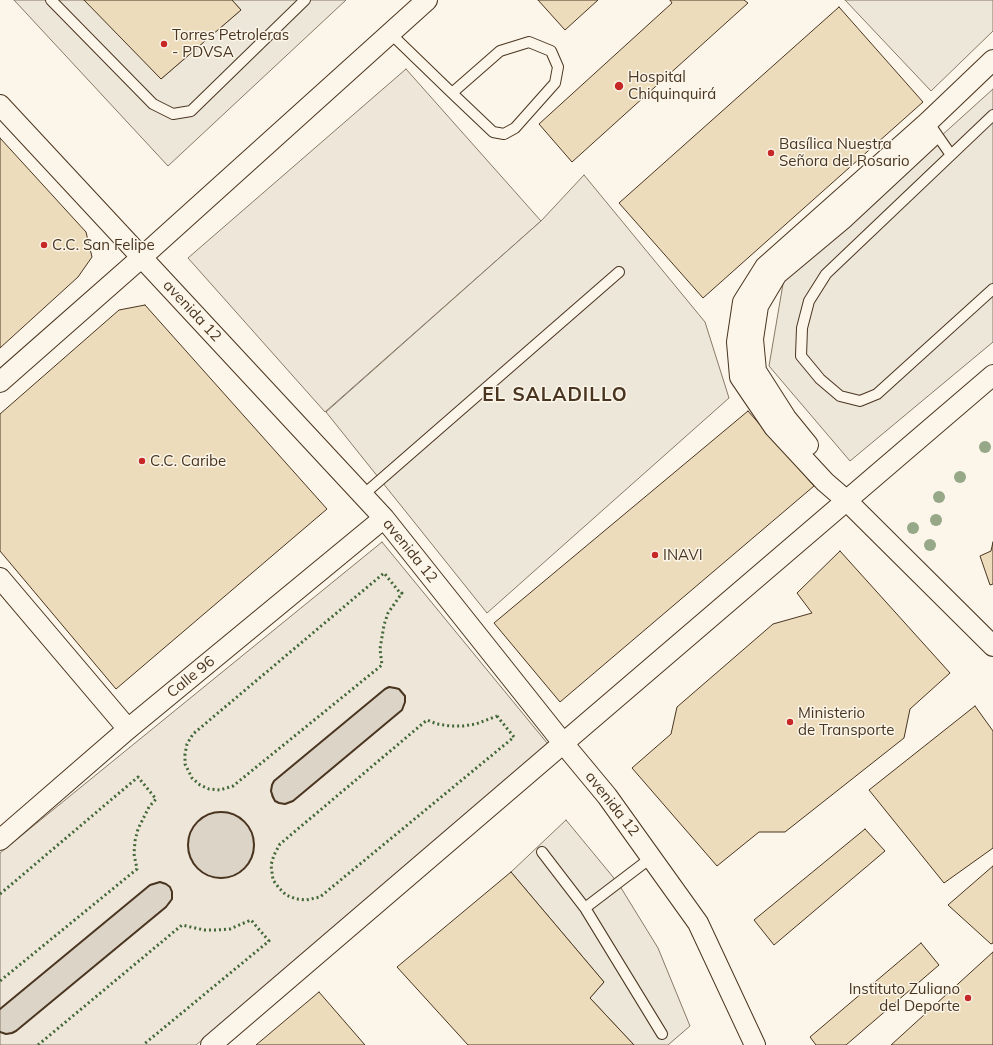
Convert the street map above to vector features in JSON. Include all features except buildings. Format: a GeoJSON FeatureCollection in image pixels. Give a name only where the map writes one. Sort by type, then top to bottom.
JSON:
{"type":"FeatureCollection","features":[{"type":"Feature","properties":{"kind":"street"},"geometry":{"type":"LineString","coordinates":[[0,382],[142,257],[427,0]]}},
{"type":"Feature","properties":{"kind":"street"},"geometry":{"type":"LineString","coordinates":[[932,127],[993,60]]}},
{"type":"Feature","properties":{"kind":"street"},"geometry":{"type":"LineString","coordinates":[[993,79],[932,127],[765,268],[743,302],[737,342],[740,377],[774,427],[825,482],[847,501],[993,646]]}},
{"type":"Feature","properties":{"kind":"street","name":"avenida 12"},"geometry":{"type":"LineString","coordinates":[[0,105],[384,518],[607,796],[652,857],[698,923],[755,1045]]}},
{"type":"Feature","properties":{"kind":"street"},"geometry":{"type":"LineString","coordinates":[[211,1045],[993,375]]}},
{"type":"Feature","properties":{"kind":"street","name":"Calle 96"},"geometry":{"type":"LineString","coordinates":[[0,840],[128,729],[384,518]]}},
{"type":"Feature","properties":{"kind":"street"},"geometry":{"type":"LineString","coordinates":[[0,578],[128,729]]}},
{"type":"Feature","properties":{"kind":"lane"},"geometry":{"type":"LineString","coordinates":[[51,0],[153,104],[173,114],[191,110],[304,0]]}},
{"type":"Feature","properties":{"kind":"lane"},"geometry":{"type":"LineString","coordinates":[[390,33],[452,93],[493,132],[504,134],[515,128],[555,83],[558,67],[550,51],[529,42],[500,51],[452,93]]}},
{"type":"Feature","properties":{"kind":"lane"},"geometry":{"type":"LineString","coordinates":[[991,295],[877,394],[860,401],[840,396],[820,378],[801,356],[802,328],[809,301],[826,274],[993,115]]}},
{"type":"Feature","properties":{"kind":"lane"},"geometry":{"type":"LineString","coordinates":[[932,127],[951,155]]}},
{"type":"Feature","properties":{"kind":"lane"},"geometry":{"type":"LineString","coordinates":[[363,495],[619,272]]}},
{"type":"Feature","properties":{"kind":"lane"},"geometry":{"type":"LineString","coordinates":[[542,852],[585,908],[662,1034]]}},
{"type":"Feature","properties":{"kind":"lane"},"geometry":{"type":"LineString","coordinates":[[585,908],[652,857]]}},
{"type":"Feature","properties":{"kind":"shaded area"},"geometry":{"type":"Polygon","coordinates":[[[14,0],[87,0],[161,79],[241,10],[232,0],[346,0],[168,166],[14,0]]]}},
{"type":"Feature","properties":{"kind":"shaded area"},"geometry":{"type":"Polygon","coordinates":[[[845,0],[993,0],[993,31],[931,91],[845,0]]]}},
{"type":"Feature","properties":{"kind":"shaded area"},"geometry":{"type":"Polygon","coordinates":[[[406,69],[541,221],[325,412],[188,258],[406,69]]]}},
{"type":"Feature","properties":{"kind":"shaded area"},"geometry":{"type":"Polygon","coordinates":[[[993,89],[993,342],[850,461],[769,366],[784,278],[993,89]]]}},
{"type":"Feature","properties":{"kind":"shaded area"},"geometry":{"type":"Polygon","coordinates":[[[584,175],[705,322],[729,398],[487,613],[326,412],[541,221],[584,175]]]}},
{"type":"Feature","properties":{"kind":"shaded area"},"geometry":{"type":"Polygon","coordinates":[[[382,542],[552,749],[196,1045],[0,1045],[0,853],[382,542]]]}},
{"type":"Feature","properties":{"kind":"shaded area"},"geometry":{"type":"Polygon","coordinates":[[[389,687],[399,689],[405,696],[405,702],[402,710],[293,801],[285,804],[275,801],[272,797],[271,791],[274,781],[389,687]]]}},
{"type":"Feature","properties":{"kind":"shaded area"},"geometry":{"type":"Polygon","coordinates":[[[221,812],[233,815],[244,822],[251,833],[254,845],[251,857],[244,868],[233,875],[221,878],[209,875],[198,868],[191,857],[188,845],[191,833],[198,822],[209,815],[221,812]]]}},
{"type":"Feature","properties":{"kind":"shaded area"},"geometry":{"type":"Polygon","coordinates":[[[566,820],[618,883],[658,948],[690,1026],[668,1045],[634,1045],[590,998],[604,982],[511,872],[566,820]]]}},
{"type":"Feature","properties":{"kind":"shaded area"},"geometry":{"type":"Polygon","coordinates":[[[160,882],[166,884],[172,890],[172,899],[169,904],[16,1031],[6,1034],[0,1032],[0,1009],[150,885],[160,882]]]}},
{"type":"Feature","properties":{"kind":"hedge"},"geometry":{"type":"LineString","coordinates":[[384,573],[401,594],[402,593],[388,613],[384,625],[380,649],[382,665],[233,786],[220,790],[209,789],[200,785],[192,778],[185,764],[185,754],[187,744],[193,734],[384,573]]}},
{"type":"Feature","properties":{"kind":"hedge"},"geometry":{"type":"LineString","coordinates":[[497,716],[514,737],[320,897],[306,900],[296,899],[286,895],[279,888],[273,880],[271,865],[280,844],[427,720],[437,724],[463,726],[476,724],[497,716]]}},
{"type":"Feature","properties":{"kind":"hedge"},"geometry":{"type":"LineString","coordinates":[[0,894],[138,777],[156,799],[149,807],[138,829],[134,854],[137,869],[0,981]]}},
{"type":"Feature","properties":{"kind":"hedge"},"geometry":{"type":"LineString","coordinates":[[38,1045],[182,925],[204,930],[217,930],[230,929],[251,920],[269,941],[143,1045]]}},
{"type":"Feature","properties":{"kind":"wall"},"geometry":{"type":"LineString","coordinates":[[389,687],[399,689],[405,696],[405,702],[402,710],[293,801],[285,804],[275,801],[271,791],[274,781],[389,687]]}},
{"type":"Feature","properties":{"kind":"wall"},"geometry":{"type":"LineString","coordinates":[[221,812],[233,815],[244,822],[251,833],[254,845],[251,857],[244,868],[233,875],[221,878],[209,875],[198,868],[191,857],[188,845],[191,833],[198,822],[209,815],[221,812]]}},
{"type":"Feature","properties":{"kind":"wall"},"geometry":{"type":"LineString","coordinates":[[0,1009],[150,885],[160,882],[170,887],[172,899],[166,907],[16,1031],[6,1034],[0,1032]]}},
{"type":"Feature","properties":{"kind":"place","name":"Torres Petroleras - PDVSA"},"geometry":{"type":"Point","coordinates":[164,44]}},
{"type":"Feature","properties":{"kind":"place","name":"Hospital Chiquinquirá"},"geometry":{"type":"Point","coordinates":[619,86]}},
{"type":"Feature","properties":{"kind":"place","name":"Basílica Nuestra Señora del Rosario"},"geometry":{"type":"Point","coordinates":[771,153]}},
{"type":"Feature","properties":{"kind":"place","name":"C.C. San Felipe"},"geometry":{"type":"Point","coordinates":[44,245]}},
{"type":"Feature","properties":{"kind":"place","name":"C.C. Caribe"},"geometry":{"type":"Point","coordinates":[142,461]}},
{"type":"Feature","properties":{"kind":"place","name":"INAVI"},"geometry":{"type":"Point","coordinates":[655,555]}},
{"type":"Feature","properties":{"kind":"place","name":"Ministerio de Transporte"},"geometry":{"type":"Point","coordinates":[790,722]}},
{"type":"Feature","properties":{"kind":"place","name":"Instituto Zuliano del Deporte"},"geometry":{"type":"Point","coordinates":[968,998]}},
{"type":"Feature","properties":{"kind":"district","name":"EL SALADILLO"},"geometry":{"type":"Point","coordinates":[555,395]}}]}
